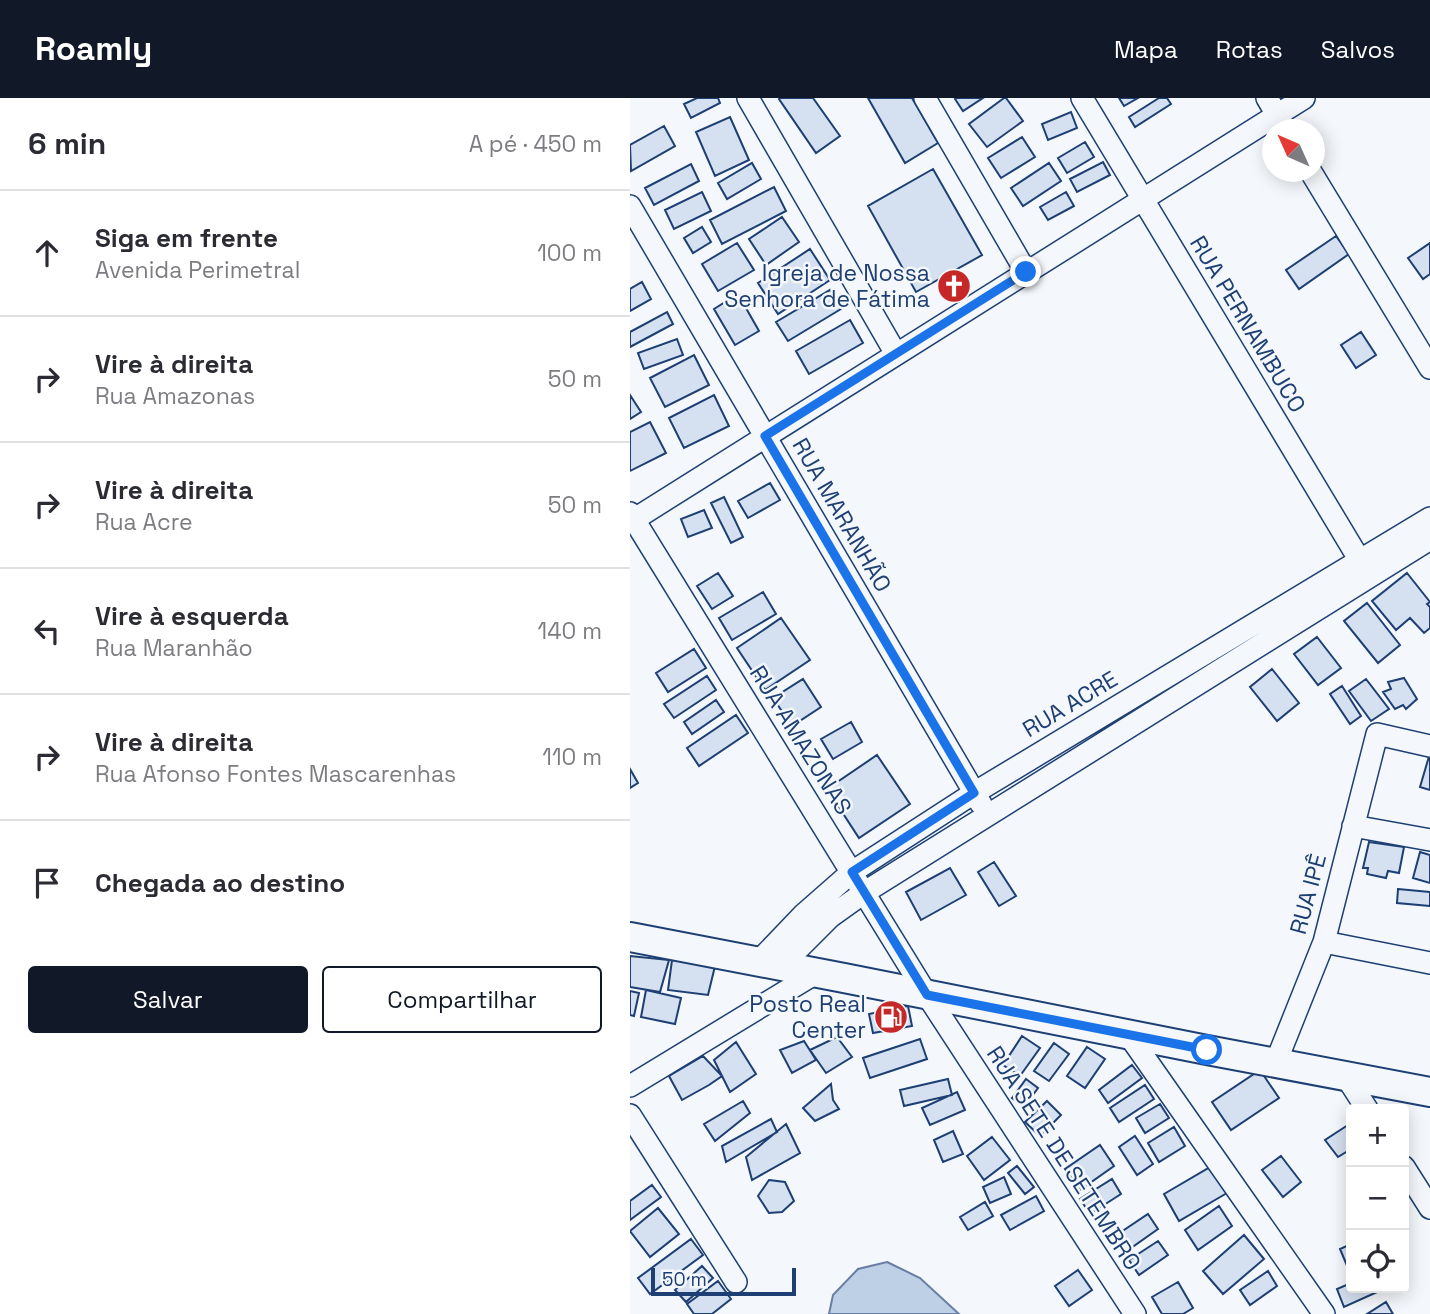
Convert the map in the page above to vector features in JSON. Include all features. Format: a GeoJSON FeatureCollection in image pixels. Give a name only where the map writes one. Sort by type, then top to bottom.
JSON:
{"type":"FeatureCollection","features":[{"type":"Feature","properties":{"kind":"main road"},"geometry":{"type":"LineString","coordinates":[[630,937],[1430,1092]]}},
{"type":"Feature","properties":{"kind":"street"},"geometry":{"type":"LineString","coordinates":[[748,98],[897,354]]}},
{"type":"Feature","properties":{"kind":"street"},"geometry":{"type":"LineString","coordinates":[[925,98],[1026,272]]}},
{"type":"Feature","properties":{"kind":"street","name":"RUA PERNAMBUCO"},"geometry":{"type":"LineString","coordinates":[[1082,98],[1365,568]]}},
{"type":"Feature","properties":{"kind":"street"},"geometry":{"type":"LineString","coordinates":[[631,518],[1304,98]]}},
{"type":"Feature","properties":{"kind":"street"},"geometry":{"type":"LineString","coordinates":[[1317,182],[1430,369]]}},
{"type":"Feature","properties":{"kind":"street","name":"RUA MARANHÃO"},"geometry":{"type":"LineString","coordinates":[[630,206],[988,815]]}},
{"type":"Feature","properties":{"kind":"street","name":"RUA AMAZONAS"},"geometry":{"type":"LineString","coordinates":[[631,518],[927,995]]}},
{"type":"Feature","properties":{"kind":"street","name":"RUA ACRE"},"geometry":{"type":"LineString","coordinates":[[769,964],[865,892],[988,815],[1365,568],[1430,518]]}},
{"type":"Feature","properties":{"kind":"street","name":"RUA ACRE"},"geometry":{"type":"LineString","coordinates":[[769,964],[803,915],[852,872],[974,793],[1365,568],[1430,539]]}},
{"type":"Feature","properties":{"kind":"street","name":"RUA IPÊ"},"geometry":{"type":"LineString","coordinates":[[1276,1062],[1324,942],[1377,734],[1430,746]]}},
{"type":"Feature","properties":{"kind":"street"},"geometry":{"type":"LineString","coordinates":[[1353,826],[1430,840]]}},
{"type":"Feature","properties":{"kind":"street"},"geometry":{"type":"LineString","coordinates":[[1324,942],[1430,962]]}},
{"type":"Feature","properties":{"kind":"street"},"geometry":{"type":"LineString","coordinates":[[630,1086],[816,973]]}},
{"type":"Feature","properties":{"kind":"street","name":"RUA SETE DE SETEMBRO"},"geometry":{"type":"LineString","coordinates":[[927,995],[1135,1314]]}},
{"type":"Feature","properties":{"kind":"street"},"geometry":{"type":"LineString","coordinates":[[1128,1034],[1324,1314]]}},
{"type":"Feature","properties":{"kind":"street"},"geometry":{"type":"LineString","coordinates":[[1347,1078],[1364,1104]]}},
{"type":"Feature","properties":{"kind":"street"},"geometry":{"type":"LineString","coordinates":[[630,1115],[736,1282]]}},
{"type":"Feature","properties":{"kind":"street"},"geometry":{"type":"LineString","coordinates":[[1409,1175],[1430,1209]]}},
{"type":"Feature","properties":{"kind":"water"},"geometry":{"type":"Polygon","coordinates":[[[887,1262],[920,1278],[959,1314],[829,1314],[833,1295],[858,1269],[887,1262]]]}},
{"type":"Feature","properties":{"kind":"building"},"geometry":{"type":"Polygon","coordinates":[[[697,98],[718,98],[720,103],[691,118],[684,104],[697,98]]]}},
{"type":"Feature","properties":{"kind":"building"},"geometry":{"type":"Polygon","coordinates":[[[780,98],[813,98],[840,136],[816,153],[780,98]]]}},
{"type":"Feature","properties":{"kind":"building"},"geometry":{"type":"Polygon","coordinates":[[[868,98],[912,98],[938,143],[905,163],[868,98]]]}},
{"type":"Feature","properties":{"kind":"building"},"geometry":{"type":"Polygon","coordinates":[[[983,98],[963,111],[955,99],[983,98]]]}},
{"type":"Feature","properties":{"kind":"building"},"geometry":{"type":"Polygon","coordinates":[[[1004,98],[1023,121],[987,147],[969,124],[1004,98]]]}},
{"type":"Feature","properties":{"kind":"building"},"geometry":{"type":"Polygon","coordinates":[[[1119,98],[1138,98],[1124,106],[1119,98]]]}},
{"type":"Feature","properties":{"kind":"building"},"geometry":{"type":"Polygon","coordinates":[[[1159,98],[1167,98],[1171,104],[1135,127],[1129,117],[1159,98]]]}},
{"type":"Feature","properties":{"kind":"building"},"geometry":{"type":"Polygon","coordinates":[[[1071,112],[1077,128],[1048,140],[1042,124],[1071,112]]]}},
{"type":"Feature","properties":{"kind":"building"},"geometry":{"type":"Polygon","coordinates":[[[730,117],[749,160],[715,176],[696,132],[730,117]]]}},
{"type":"Feature","properties":{"kind":"building"},"geometry":{"type":"Polygon","coordinates":[[[664,126],[675,146],[631,171],[630,145],[664,126]]]}},
{"type":"Feature","properties":{"kind":"building"},"geometry":{"type":"Polygon","coordinates":[[[1022,137],[1035,157],[1001,178],[988,158],[1022,137]]]}},
{"type":"Feature","properties":{"kind":"building"},"geometry":{"type":"Polygon","coordinates":[[[1085,142],[1094,157],[1067,173],[1058,158],[1085,142]]]}},
{"type":"Feature","properties":{"kind":"building"},"geometry":{"type":"Polygon","coordinates":[[[1103,162],[1110,175],[1077,192],[1070,179],[1103,162]]]}},
{"type":"Feature","properties":{"kind":"building"},"geometry":{"type":"Polygon","coordinates":[[[752,163],[761,179],[727,199],[718,183],[752,163]]]}},
{"type":"Feature","properties":{"kind":"building"},"geometry":{"type":"Polygon","coordinates":[[[1049,163],[1061,181],[1023,206],[1011,188],[1049,163]]]}},
{"type":"Feature","properties":{"kind":"building"},"geometry":{"type":"Polygon","coordinates":[[[691,164],[699,181],[654,205],[645,188],[691,164]]]}},
{"type":"Feature","properties":{"kind":"building"},"geometry":{"type":"Polygon","coordinates":[[[933,169],[982,255],[916,292],[868,206],[933,169]]]}},
{"type":"Feature","properties":{"kind":"building"},"geometry":{"type":"Polygon","coordinates":[[[774,187],[786,211],[722,244],[710,220],[774,187]]]}},
{"type":"Feature","properties":{"kind":"building"},"geometry":{"type":"Polygon","coordinates":[[[702,192],[711,211],[674,229],[665,210],[702,192]]]}},
{"type":"Feature","properties":{"kind":"building"},"geometry":{"type":"Polygon","coordinates":[[[1066,192],[1074,206],[1048,220],[1040,207],[1066,192]]]}},
{"type":"Feature","properties":{"kind":"building"},"geometry":{"type":"Polygon","coordinates":[[[782,217],[799,242],[766,265],[749,239],[782,217]]]}},
{"type":"Feature","properties":{"kind":"building"},"geometry":{"type":"Polygon","coordinates":[[[702,227],[711,242],[693,253],[684,238],[702,227]]]}},
{"type":"Feature","properties":{"kind":"building"},"geometry":{"type":"Polygon","coordinates":[[[1336,236],[1349,254],[1299,289],[1286,270],[1336,236]]]}},
{"type":"Feature","properties":{"kind":"building"},"geometry":{"type":"Polygon","coordinates":[[[737,243],[754,270],[718,291],[702,264],[737,243]]]}},
{"type":"Feature","properties":{"kind":"building"},"geometry":{"type":"Polygon","coordinates":[[[1430,243],[1430,274],[1423,279],[1408,258],[1430,243]]]}},
{"type":"Feature","properties":{"kind":"building"},"geometry":{"type":"Polygon","coordinates":[[[810,249],[830,280],[778,314],[758,283],[810,249]]]}},
{"type":"Feature","properties":{"kind":"building"},"geometry":{"type":"Polygon","coordinates":[[[642,282],[651,299],[630,311],[630,289],[642,282]]]}},
{"type":"Feature","properties":{"kind":"building"},"geometry":{"type":"Polygon","coordinates":[[[830,290],[841,309],[788,341],[776,322],[830,290]]]}},
{"type":"Feature","properties":{"kind":"building"},"geometry":{"type":"Polygon","coordinates":[[[738,294],[759,331],[735,345],[714,309],[738,294]]]}},
{"type":"Feature","properties":{"kind":"building"},"geometry":{"type":"Polygon","coordinates":[[[667,312],[673,324],[630,347],[630,332],[667,312]]]}},
{"type":"Feature","properties":{"kind":"building"},"geometry":{"type":"Polygon","coordinates":[[[850,320],[863,343],[809,374],[796,351],[850,320]]]}},
{"type":"Feature","properties":{"kind":"building"},"geometry":{"type":"Polygon","coordinates":[[[1361,332],[1376,355],[1356,368],[1341,345],[1361,332]]]}},
{"type":"Feature","properties":{"kind":"building"},"geometry":{"type":"Polygon","coordinates":[[[677,339],[683,355],[644,369],[638,353],[677,339]]]}},
{"type":"Feature","properties":{"kind":"building"},"geometry":{"type":"Polygon","coordinates":[[[694,355],[709,385],[665,407],[650,378],[694,355]]]}},
{"type":"Feature","properties":{"kind":"building"},"geometry":{"type":"Polygon","coordinates":[[[630,395],[641,412],[630,419],[630,395]]]}},
{"type":"Feature","properties":{"kind":"building"},"geometry":{"type":"Polygon","coordinates":[[[714,395],[729,426],[684,448],[669,418],[714,395]]]}},
{"type":"Feature","properties":{"kind":"building"},"geometry":{"type":"Polygon","coordinates":[[[650,422],[666,453],[630,471],[630,432],[650,422]]]}},
{"type":"Feature","properties":{"kind":"building"},"geometry":{"type":"Polygon","coordinates":[[[770,483],[780,500],[748,518],[738,501],[770,483]]]}},
{"type":"Feature","properties":{"kind":"building"},"geometry":{"type":"Polygon","coordinates":[[[724,497],[743,537],[731,543],[711,503],[724,497]]]}},
{"type":"Feature","properties":{"kind":"building"},"geometry":{"type":"Polygon","coordinates":[[[704,510],[712,528],[688,537],[681,519],[704,510]]]}},
{"type":"Feature","properties":{"kind":"building"},"geometry":{"type":"Polygon","coordinates":[[[718,573],[733,596],[712,609],[697,586],[718,573]]]}},
{"type":"Feature","properties":{"kind":"building"},"geometry":{"type":"Polygon","coordinates":[[[1407,573],[1430,602],[1427,604],[1430,607],[1430,628],[1424,633],[1410,618],[1396,630],[1372,601],[1407,573]]]}},
{"type":"Feature","properties":{"kind":"building"},"geometry":{"type":"Polygon","coordinates":[[[763,592],[776,614],[732,640],[719,618],[763,592]]]}},
{"type":"Feature","properties":{"kind":"building"},"geometry":{"type":"Polygon","coordinates":[[[1367,603],[1400,645],[1378,663],[1344,621],[1367,603]]]}},
{"type":"Feature","properties":{"kind":"building"},"geometry":{"type":"Polygon","coordinates":[[[781,618],[810,660],[765,690],[737,648],[781,618]]]}},
{"type":"Feature","properties":{"kind":"building"},"geometry":{"type":"Polygon","coordinates":[[[1317,637],[1341,668],[1318,685],[1294,654],[1317,637]]]}},
{"type":"Feature","properties":{"kind":"building"},"geometry":{"type":"Polygon","coordinates":[[[694,649],[706,668],[668,692],[656,673],[694,649]]]}},
{"type":"Feature","properties":{"kind":"building"},"geometry":{"type":"Polygon","coordinates":[[[1272,669],[1299,703],[1277,721],[1250,687],[1272,669]]]}},
{"type":"Feature","properties":{"kind":"building"},"geometry":{"type":"Polygon","coordinates":[[[707,676],[716,690],[674,718],[664,704],[707,676]]]}},
{"type":"Feature","properties":{"kind":"building"},"geometry":{"type":"Polygon","coordinates":[[[1404,678],[1417,699],[1406,709],[1403,705],[1395,709],[1383,692],[1391,689],[1388,682],[1404,678]]]}},
{"type":"Feature","properties":{"kind":"building"},"geometry":{"type":"Polygon","coordinates":[[[803,679],[821,707],[792,726],[773,698],[803,679]]]}},
{"type":"Feature","properties":{"kind":"building"},"geometry":{"type":"Polygon","coordinates":[[[1366,679],[1389,709],[1371,721],[1349,691],[1366,679]]]}},
{"type":"Feature","properties":{"kind":"building"},"geometry":{"type":"Polygon","coordinates":[[[1342,686],[1361,716],[1350,724],[1330,694],[1342,686]]]}},
{"type":"Feature","properties":{"kind":"building"},"geometry":{"type":"Polygon","coordinates":[[[716,700],[724,712],[692,734],[684,722],[716,700]]]}},
{"type":"Feature","properties":{"kind":"building"},"geometry":{"type":"Polygon","coordinates":[[[736,715],[748,733],[699,766],[687,748],[736,715]]]}},
{"type":"Feature","properties":{"kind":"building"},"geometry":{"type":"Polygon","coordinates":[[[851,722],[862,742],[833,759],[821,739],[851,722]]]}},
{"type":"Feature","properties":{"kind":"building"},"geometry":{"type":"Polygon","coordinates":[[[1430,753],[1430,790],[1420,787],[1430,753]]]}},
{"type":"Feature","properties":{"kind":"building"},"geometry":{"type":"Polygon","coordinates":[[[877,755],[910,804],[859,838],[827,789],[877,755]]]}},
{"type":"Feature","properties":{"kind":"building"},"geometry":{"type":"Polygon","coordinates":[[[630,769],[638,783],[630,788],[630,769]]]}},
{"type":"Feature","properties":{"kind":"building"},"geometry":{"type":"Polygon","coordinates":[[[1369,842],[1404,847],[1399,873],[1388,871],[1386,878],[1367,874],[1368,868],[1363,868],[1369,842]]]}},
{"type":"Feature","properties":{"kind":"building"},"geometry":{"type":"Polygon","coordinates":[[[1420,852],[1430,855],[1430,883],[1413,878],[1420,852]]]}},
{"type":"Feature","properties":{"kind":"building"},"geometry":{"type":"Polygon","coordinates":[[[994,862],[1016,896],[999,906],[978,872],[994,862]]]}},
{"type":"Feature","properties":{"kind":"building"},"geometry":{"type":"Polygon","coordinates":[[[950,868],[966,895],[921,920],[906,892],[950,868]]]}},
{"type":"Feature","properties":{"kind":"building"},"geometry":{"type":"Polygon","coordinates":[[[1398,889],[1430,892],[1430,906],[1397,903],[1398,889]]]}},
{"type":"Feature","properties":{"kind":"building"},"geometry":{"type":"Polygon","coordinates":[[[630,956],[669,960],[660,992],[630,987],[630,956]]]}},
{"type":"Feature","properties":{"kind":"building"},"geometry":{"type":"Polygon","coordinates":[[[672,960],[715,966],[708,995],[668,990],[672,960]]]}},
{"type":"Feature","properties":{"kind":"building"},"geometry":{"type":"Polygon","coordinates":[[[646,990],[681,998],[675,1024],[641,1017],[646,990]]]}},
{"type":"Feature","properties":{"kind":"building"},"geometry":{"type":"Polygon","coordinates":[[[630,991],[639,993],[634,1016],[630,1015],[630,991]]]}},
{"type":"Feature","properties":{"kind":"building"},"geometry":{"type":"Polygon","coordinates":[[[908,1006],[912,1026],[873,1033],[869,1014],[908,1006]]]}},
{"type":"Feature","properties":{"kind":"building"},"geometry":{"type":"Polygon","coordinates":[[[1022,1036],[1040,1048],[1020,1076],[1003,1065],[1022,1036]]]}},
{"type":"Feature","properties":{"kind":"building"},"geometry":{"type":"Polygon","coordinates":[[[837,1037],[852,1057],[826,1073],[810,1050],[837,1037]]]}},
{"type":"Feature","properties":{"kind":"building"},"geometry":{"type":"Polygon","coordinates":[[[920,1039],[927,1059],[870,1078],[863,1058],[920,1039]]]}},
{"type":"Feature","properties":{"kind":"building"},"geometry":{"type":"Polygon","coordinates":[[[804,1041],[816,1060],[792,1073],[780,1050],[804,1041]]]}},
{"type":"Feature","properties":{"kind":"building"},"geometry":{"type":"Polygon","coordinates":[[[736,1042],[756,1074],[730,1092],[714,1060],[736,1042]]]}},
{"type":"Feature","properties":{"kind":"building"},"geometry":{"type":"Polygon","coordinates":[[[1054,1043],[1069,1054],[1049,1081],[1034,1071],[1054,1043]]]}},
{"type":"Feature","properties":{"kind":"building"},"geometry":{"type":"Polygon","coordinates":[[[1087,1047],[1105,1059],[1085,1088],[1067,1076],[1087,1047]]]}},
{"type":"Feature","properties":{"kind":"building"},"geometry":{"type":"Polygon","coordinates":[[[703,1056],[722,1076],[682,1100],[669,1076],[703,1056]]]}},
{"type":"Feature","properties":{"kind":"building"},"geometry":{"type":"Polygon","coordinates":[[[1132,1065],[1142,1078],[1108,1103],[1099,1090],[1132,1065]]]}},
{"type":"Feature","properties":{"kind":"building"},"geometry":{"type":"Polygon","coordinates":[[[1260,1070],[1279,1098],[1231,1130],[1212,1102],[1260,1070]]]}},
{"type":"Feature","properties":{"kind":"building"},"geometry":{"type":"Polygon","coordinates":[[[948,1079],[952,1095],[904,1106],[900,1090],[948,1079]]]}},
{"type":"Feature","properties":{"kind":"building"},"geometry":{"type":"Polygon","coordinates":[[[1026,1079],[1038,1088],[1024,1107],[1012,1098],[1026,1079]]]}},
{"type":"Feature","properties":{"kind":"building"},"geometry":{"type":"Polygon","coordinates":[[[831,1084],[833,1100],[839,1109],[815,1121],[803,1108],[831,1084]]]}},
{"type":"Feature","properties":{"kind":"building"},"geometry":{"type":"Polygon","coordinates":[[[1145,1085],[1154,1099],[1119,1122],[1110,1108],[1145,1085]]]}},
{"type":"Feature","properties":{"kind":"building"},"geometry":{"type":"Polygon","coordinates":[[[957,1092],[965,1110],[930,1125],[922,1108],[957,1092]]]}},
{"type":"Feature","properties":{"kind":"building"},"geometry":{"type":"Polygon","coordinates":[[[743,1101],[750,1113],[715,1141],[704,1124],[743,1101]]]}},
{"type":"Feature","properties":{"kind":"building"},"geometry":{"type":"Polygon","coordinates":[[[1047,1101],[1061,1115],[1040,1136],[1025,1122],[1047,1101]]]}},
{"type":"Feature","properties":{"kind":"building"},"geometry":{"type":"Polygon","coordinates":[[[1160,1104],[1169,1118],[1145,1133],[1136,1118],[1160,1104]]]}},
{"type":"Feature","properties":{"kind":"building"},"geometry":{"type":"Polygon","coordinates":[[[771,1119],[777,1132],[726,1162],[722,1146],[771,1119]]]}},
{"type":"Feature","properties":{"kind":"building"},"geometry":{"type":"Polygon","coordinates":[[[786,1124],[800,1153],[752,1180],[746,1157],[786,1124]]]}},
{"type":"Feature","properties":{"kind":"building"},"geometry":{"type":"Polygon","coordinates":[[[1346,1126],[1346,1152],[1338,1157],[1325,1140],[1346,1126]]]}},
{"type":"Feature","properties":{"kind":"building"},"geometry":{"type":"Polygon","coordinates":[[[1174,1127],[1185,1146],[1159,1162],[1148,1143],[1174,1127]]]}},
{"type":"Feature","properties":{"kind":"building"},"geometry":{"type":"Polygon","coordinates":[[[953,1131],[963,1154],[943,1162],[934,1140],[953,1131]]]}},
{"type":"Feature","properties":{"kind":"building"},"geometry":{"type":"Polygon","coordinates":[[[1135,1136],[1153,1164],[1137,1175],[1119,1147],[1135,1136]]]}},
{"type":"Feature","properties":{"kind":"building"},"geometry":{"type":"Polygon","coordinates":[[[992,1137],[1010,1160],[984,1180],[967,1156],[992,1137]]]}},
{"type":"Feature","properties":{"kind":"building"},"geometry":{"type":"Polygon","coordinates":[[[1100,1145],[1114,1166],[1080,1190],[1065,1169],[1100,1145]]]}},
{"type":"Feature","properties":{"kind":"building"},"geometry":{"type":"Polygon","coordinates":[[[1281,1156],[1301,1182],[1283,1197],[1262,1170],[1281,1156]]]}},
{"type":"Feature","properties":{"kind":"building"},"geometry":{"type":"Polygon","coordinates":[[[1017,1166],[1034,1187],[1025,1194],[1008,1173],[1017,1166]]]}},
{"type":"Feature","properties":{"kind":"building"},"geometry":{"type":"Polygon","coordinates":[[[1212,1166],[1227,1193],[1179,1221],[1164,1194],[1212,1166]]]}},
{"type":"Feature","properties":{"kind":"building"},"geometry":{"type":"Polygon","coordinates":[[[1004,1177],[1011,1194],[990,1203],[983,1187],[1004,1177]]]}},
{"type":"Feature","properties":{"kind":"building"},"geometry":{"type":"Polygon","coordinates":[[[1112,1179],[1121,1194],[1090,1214],[1080,1199],[1112,1179]]]}},
{"type":"Feature","properties":{"kind":"building"},"geometry":{"type":"Polygon","coordinates":[[[769,1180],[785,1182],[794,1201],[782,1212],[769,1213],[758,1196],[769,1180]]]}},
{"type":"Feature","properties":{"kind":"building"},"geometry":{"type":"Polygon","coordinates":[[[652,1185],[661,1197],[630,1220],[630,1201],[652,1185]]]}},
{"type":"Feature","properties":{"kind":"building"},"geometry":{"type":"Polygon","coordinates":[[[1036,1196],[1044,1211],[1010,1230],[1001,1215],[1036,1196]]]}},
{"type":"Feature","properties":{"kind":"building"},"geometry":{"type":"Polygon","coordinates":[[[985,1202],[993,1216],[968,1230],[960,1217],[985,1202]]]}},
{"type":"Feature","properties":{"kind":"building"},"geometry":{"type":"Polygon","coordinates":[[[1219,1206],[1232,1226],[1198,1250],[1185,1230],[1219,1206]]]}},
{"type":"Feature","properties":{"kind":"building"},"geometry":{"type":"Polygon","coordinates":[[[658,1208],[679,1234],[650,1257],[630,1231],[658,1208]]]}},
{"type":"Feature","properties":{"kind":"building"},"geometry":{"type":"Polygon","coordinates":[[[1148,1214],[1158,1229],[1131,1248],[1121,1232],[1148,1214]]]}},
{"type":"Feature","properties":{"kind":"building"},"geometry":{"type":"Polygon","coordinates":[[[1244,1235],[1264,1259],[1223,1294],[1203,1271],[1244,1235]]]}},
{"type":"Feature","properties":{"kind":"building"},"geometry":{"type":"Polygon","coordinates":[[[691,1239],[703,1255],[650,1294],[638,1278],[691,1239]]]}},
{"type":"Feature","properties":{"kind":"building"},"geometry":{"type":"Polygon","coordinates":[[[1158,1241],[1168,1255],[1139,1275],[1129,1260],[1158,1241]]]}},
{"type":"Feature","properties":{"kind":"building"},"geometry":{"type":"Polygon","coordinates":[[[1346,1246],[1346,1263],[1340,1249],[1346,1246]]]}},
{"type":"Feature","properties":{"kind":"building"},"geometry":{"type":"Polygon","coordinates":[[[702,1266],[713,1278],[686,1302],[675,1290],[702,1266]]]}},
{"type":"Feature","properties":{"kind":"building"},"geometry":{"type":"Polygon","coordinates":[[[1078,1270],[1092,1290],[1069,1306],[1055,1286],[1078,1270]]]}},
{"type":"Feature","properties":{"kind":"building"},"geometry":{"type":"Polygon","coordinates":[[[1268,1271],[1277,1286],[1250,1305],[1240,1290],[1268,1271]]]}},
{"type":"Feature","properties":{"kind":"building"},"geometry":{"type":"Polygon","coordinates":[[[718,1281],[731,1299],[712,1314],[694,1314],[687,1304],[718,1281]]]}},
{"type":"Feature","properties":{"kind":"building"},"geometry":{"type":"Polygon","coordinates":[[[1178,1282],[1193,1308],[1183,1314],[1162,1314],[1152,1297],[1178,1282]]]}},
{"type":"Feature","properties":{"kind":"building"},"geometry":{"type":"Polygon","coordinates":[[[1346,1285],[1346,1293],[1375,1293],[1344,1307],[1337,1289],[1346,1285]]]}},
{"type":"Feature","properties":{"kind":"building"},"geometry":{"type":"Polygon","coordinates":[[[1386,1302],[1393,1314],[1367,1314],[1386,1302]]]}},
{"type":"Feature","properties":{"kind":"place","name":"Igreja de Nossa Senhora de Fátima"},"geometry":{"type":"Point","coordinates":[954,286]}},
{"type":"Feature","properties":{"kind":"place","name":"Posto Real Center"},"geometry":{"type":"Point","coordinates":[891,1017]}},
{"type":"Feature","properties":{"kind":"route"},"geometry":{"type":"LineString","coordinates":[[1026,272],[765,436],[974,793],[852,872],[927,995],[1207,1050]]}}]}
